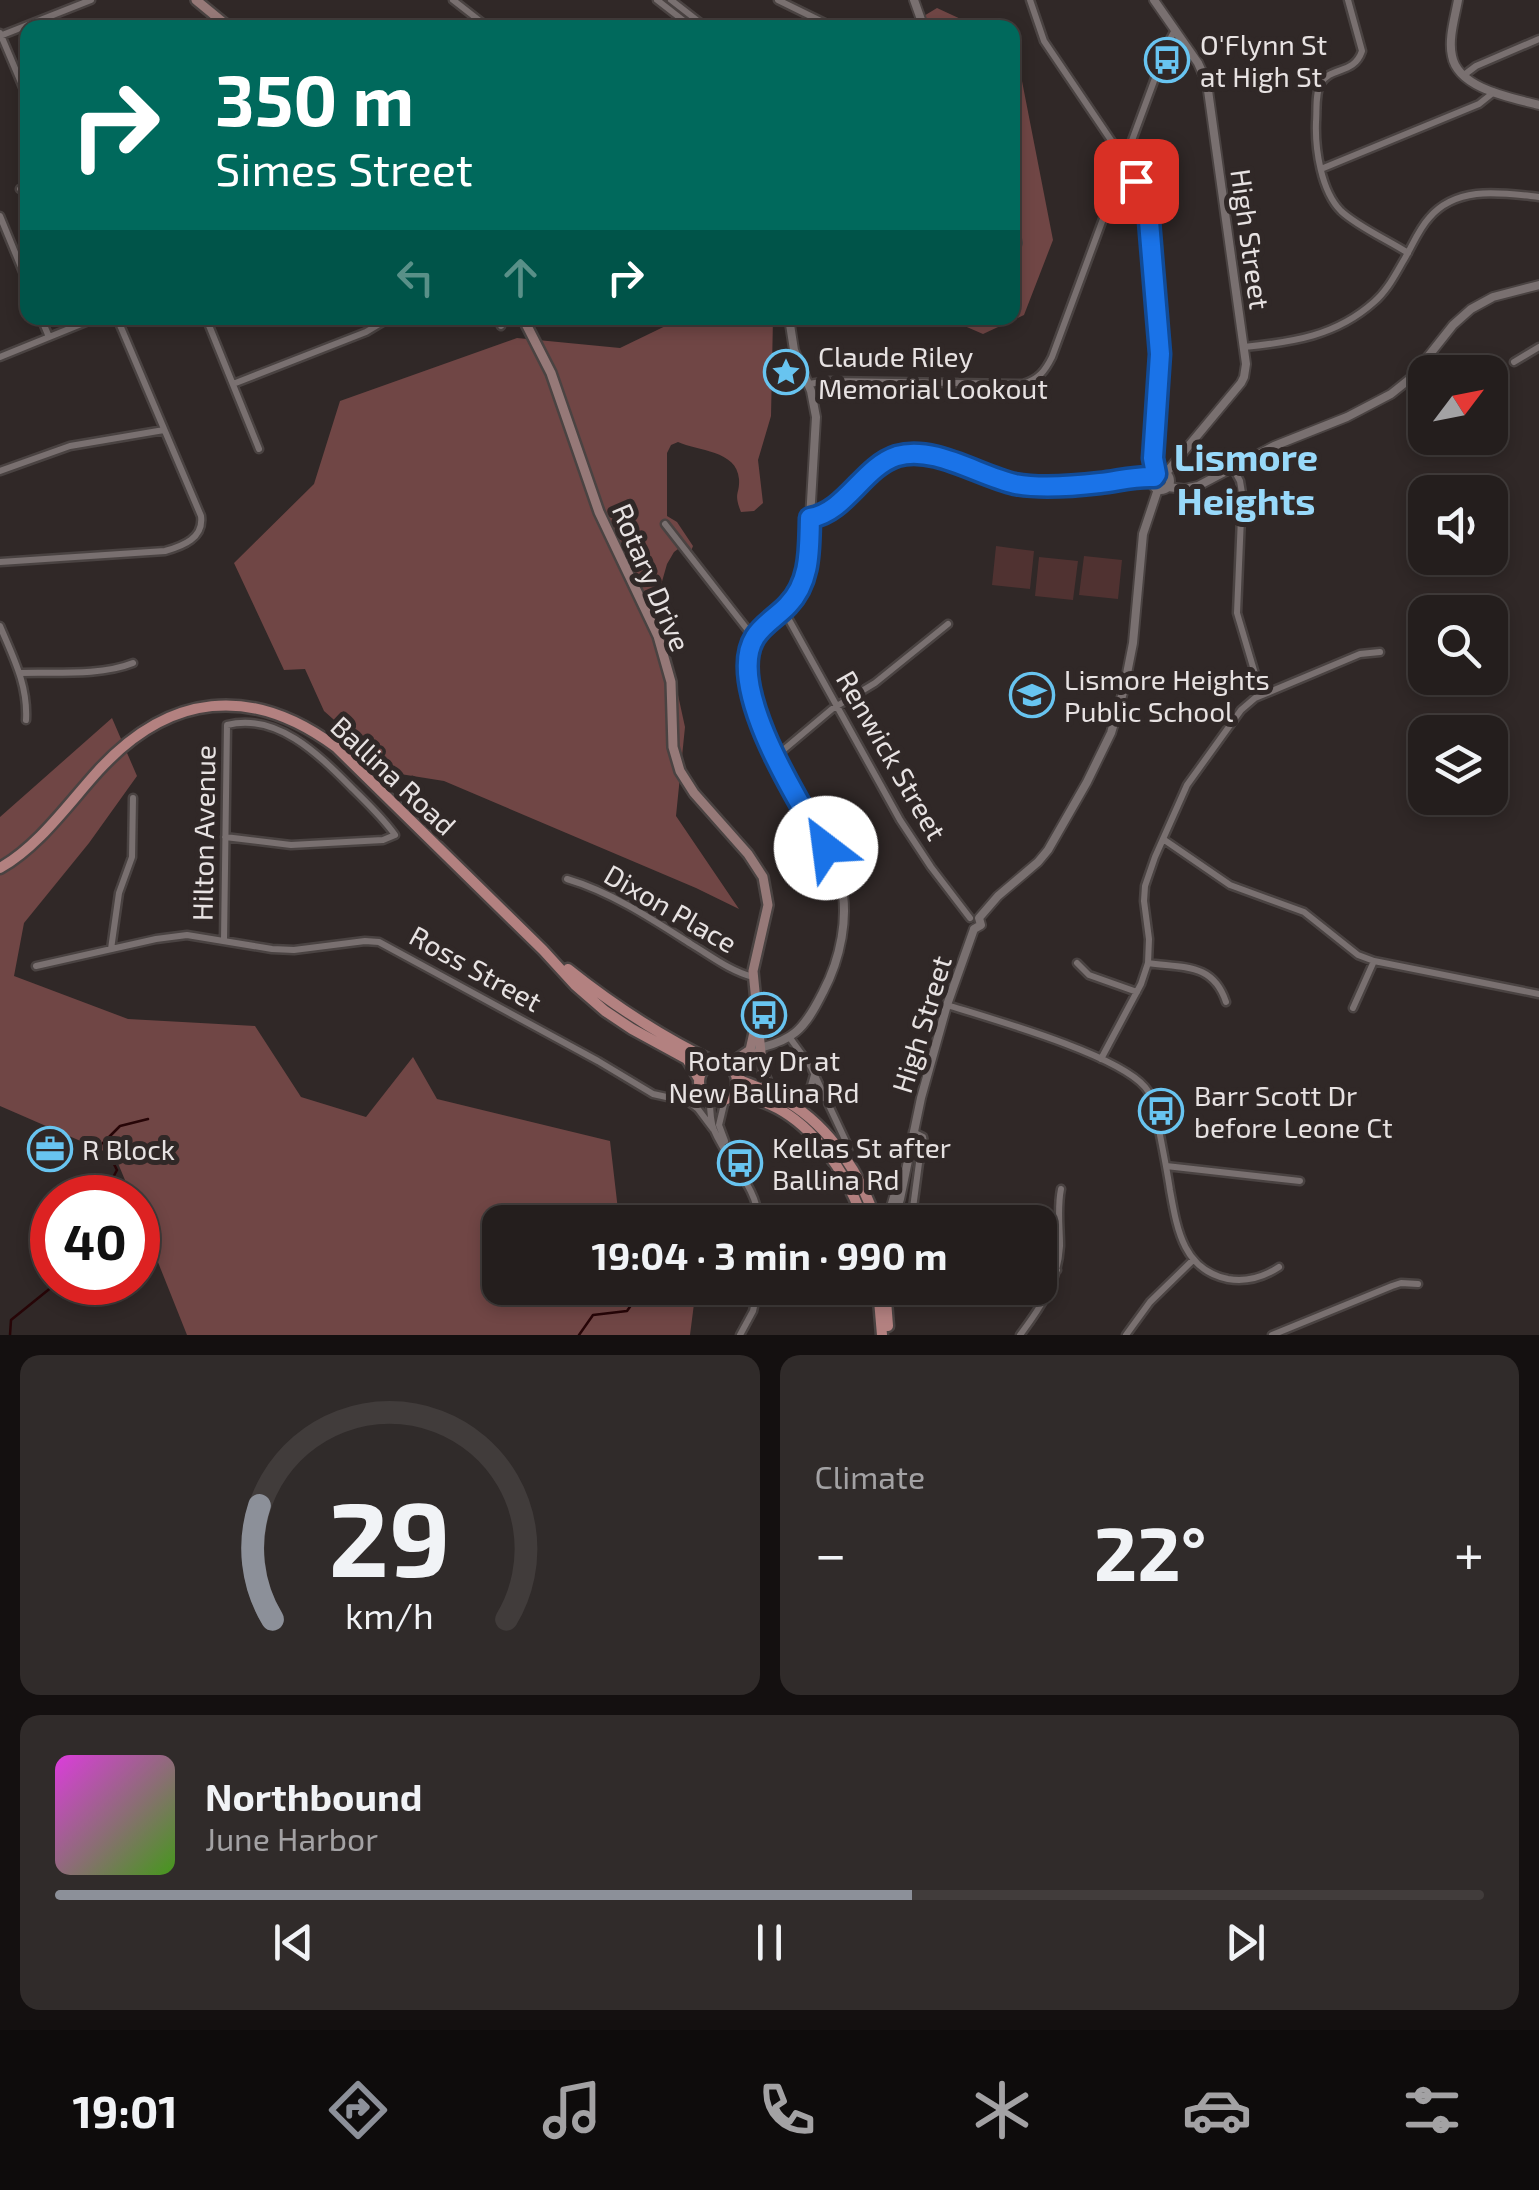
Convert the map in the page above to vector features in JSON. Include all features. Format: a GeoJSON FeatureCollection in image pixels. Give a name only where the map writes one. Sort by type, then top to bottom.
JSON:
{"type":"FeatureCollection","features":[{"type":"Feature","properties":{"kind":"main road"},"geometry":{"type":"LineString","coordinates":[[196,0],[220,20]]}},
{"type":"Feature","properties":{"kind":"main road","name":"Rotary Drive"},"geometry":{"type":"LineString","coordinates":[[527,325],[551,373],[599,512],[658,636],[670,682],[673,747],[680,771],[763,877],[768,905],[754,963],[756,1015],[766,1082],[789,1102]]}},
{"type":"Feature","properties":{"kind":"main road","name":"Ballina Road"},"geometry":{"type":"LineString","coordinates":[[0,868],[38,836],[119,749],[149,727],[169,717],[208,707],[262,709],[300,723],[336,747],[574,985],[632,1029],[685,1058],[704,1091]]}},
{"type":"Feature","properties":{"kind":"main road","name":"Ballina Road"},"geometry":{"type":"LineString","coordinates":[[543,950],[622,1008],[690,1050],[722,1064]]}},
{"type":"Feature","properties":{"kind":"main road","name":"Rotary Drive"},"geometry":{"type":"LineString","coordinates":[[750,1050],[756,1015]]}},
{"type":"Feature","properties":{"kind":"main road"},"geometry":{"type":"LineString","coordinates":[[728,1098],[736,1088],[737,1078],[762,1048]]}},
{"type":"Feature","properties":{"kind":"main road"},"geometry":{"type":"LineString","coordinates":[[750,1050],[705,1068],[704,1091],[728,1098],[749,1096],[784,1112],[812,1136],[844,1177],[856,1205]]}},
{"type":"Feature","properties":{"kind":"main road"},"geometry":{"type":"LineString","coordinates":[[722,1064],[737,1078],[789,1102],[817,1125],[877,1205]]}},
{"type":"Feature","properties":{"kind":"main road"},"geometry":{"type":"LineString","coordinates":[[883,1305],[885,1335]]}},
{"type":"Feature","properties":{"kind":"street"},"geometry":{"type":"LineString","coordinates":[[42,20],[91,0]]}},
{"type":"Feature","properties":{"kind":"street"},"geometry":{"type":"LineString","coordinates":[[453,0],[476,20]]}},
{"type":"Feature","properties":{"kind":"street"},"geometry":{"type":"LineString","coordinates":[[657,0],[687,20]]}},
{"type":"Feature","properties":{"kind":"street"},"geometry":{"type":"LineString","coordinates":[[670,0],[689,20]]}},
{"type":"Feature","properties":{"kind":"street"},"geometry":{"type":"LineString","coordinates":[[778,0],[819,20]]}},
{"type":"Feature","properties":{"kind":"street"},"geometry":{"type":"LineString","coordinates":[[1030,0],[1044,41],[1143,194],[1149,221],[1160,354],[1153,484],[1184,489],[1198,486],[1285,441],[1359,412],[1410,378],[1471,308],[1493,297],[1539,285]]}},
{"type":"Feature","properties":{"kind":"street","name":"High Street"},"geometry":{"type":"LineString","coordinates":[[1154,0],[1202,68],[1207,83],[1244,348],[1244,377],[1166,473]]}},
{"type":"Feature","properties":{"kind":"street"},"geometry":{"type":"LineString","coordinates":[[1348,0],[1362,56],[1354,65],[1321,83],[1316,141],[1321,169],[1340,210],[1408,252]]}},
{"type":"Feature","properties":{"kind":"street"},"geometry":{"type":"LineString","coordinates":[[1458,0],[1452,56],[1456,67],[1475,84],[1539,105]]}},
{"type":"Feature","properties":{"kind":"street"},"geometry":{"type":"LineString","coordinates":[[808,384],[830,380],[1016,384],[1034,380],[1043,373],[1176,30]]}},
{"type":"Feature","properties":{"kind":"street"},"geometry":{"type":"LineString","coordinates":[[0,34],[20,80]]}},
{"type":"Feature","properties":{"kind":"street"},"geometry":{"type":"LineString","coordinates":[[1464,76],[1476,66],[1539,38]]}},
{"type":"Feature","properties":{"kind":"street"},"geometry":{"type":"LineString","coordinates":[[1321,169],[1479,104],[1494,92]]}},
{"type":"Feature","properties":{"kind":"street"},"geometry":{"type":"LineString","coordinates":[[1244,348],[1312,337],[1338,326],[1376,301],[1432,214],[1452,201],[1492,192],[1539,197]]}},
{"type":"Feature","properties":{"kind":"street"},"geometry":{"type":"LineString","coordinates":[[0,216],[20,265]]}},
{"type":"Feature","properties":{"kind":"street"},"geometry":{"type":"LineString","coordinates":[[44,325],[49,337]]}},
{"type":"Feature","properties":{"kind":"street"},"geometry":{"type":"LineString","coordinates":[[0,357],[79,325]]}},
{"type":"Feature","properties":{"kind":"street"},"geometry":{"type":"LineString","coordinates":[[0,562],[164,551],[185,544],[199,532],[200,516],[119,325]]}},
{"type":"Feature","properties":{"kind":"street"},"geometry":{"type":"LineString","coordinates":[[209,325],[259,449]]}},
{"type":"Feature","properties":{"kind":"street"},"geometry":{"type":"LineString","coordinates":[[234,384],[378,325]]}},
{"type":"Feature","properties":{"kind":"street"},"geometry":{"type":"LineString","coordinates":[[750,1050],[790,1038],[811,1013],[827,984],[844,906],[834,864],[775,757],[748,680],[747,661],[754,638],[799,592],[804,580],[816,417],[814,399],[794,350],[790,325]]}},
{"type":"Feature","properties":{"kind":"street"},"geometry":{"type":"LineString","coordinates":[[1514,362],[1539,347]]}},
{"type":"Feature","properties":{"kind":"street"},"geometry":{"type":"LineString","coordinates":[[0,471],[70,446],[164,430]]}},
{"type":"Feature","properties":{"kind":"street"},"geometry":{"type":"LineString","coordinates":[[810,518],[834,507],[884,463],[909,454],[934,456],[1024,485],[1084,484],[1166,473],[1170,480],[1144,534],[1132,642],[1111,732],[1048,850],[974,918]]}},
{"type":"Feature","properties":{"kind":"street"},"geometry":{"type":"LineString","coordinates":[[1233,468],[1242,493],[1237,613],[1262,694]]}},
{"type":"Feature","properties":{"kind":"street"},"geometry":{"type":"LineString","coordinates":[[665,524],[754,638]]}},
{"type":"Feature","properties":{"kind":"street","name":"Renwick Street"},"geometry":{"type":"LineString","coordinates":[[784,609],[914,842],[974,918]]}},
{"type":"Feature","properties":{"kind":"street"},"geometry":{"type":"LineString","coordinates":[[775,757],[836,706],[876,683],[948,624]]}},
{"type":"Feature","properties":{"kind":"street"},"geometry":{"type":"LineString","coordinates":[[0,626],[20,673],[26,720]]}},
{"type":"Feature","properties":{"kind":"street"},"geometry":{"type":"LineString","coordinates":[[1101,1059],[1148,963],[1145,886],[1187,785],[1241,710],[1262,694],[1360,654],[1380,652]]}},
{"type":"Feature","properties":{"kind":"street"},"geometry":{"type":"LineString","coordinates":[[20,673],[133,664]]}},
{"type":"Feature","properties":{"kind":"street","name":"Hilton Avenue"},"geometry":{"type":"LineString","coordinates":[[224,837],[291,845],[383,840],[395,835],[325,761],[298,740],[255,724],[240,722],[226,726],[224,837],[224,940]]}},
{"type":"Feature","properties":{"kind":"street"},"geometry":{"type":"LineString","coordinates":[[111,949],[119,893],[132,858],[133,798]]}},
{"type":"Feature","properties":{"kind":"street"},"geometry":{"type":"LineString","coordinates":[[1163,839],[1230,885],[1304,912],[1358,955],[1539,994]]}},
{"type":"Feature","properties":{"kind":"street","name":"Dixon Place"},"geometry":{"type":"LineString","coordinates":[[567,879],[590,886],[738,973],[753,977]]}},
{"type":"Feature","properties":{"kind":"street","name":"High Street"},"geometry":{"type":"LineString","coordinates":[[908,1155],[947,1005],[974,929],[981,926],[974,918]]}},
{"type":"Feature","properties":{"kind":"street","name":"Ross Street"},"geometry":{"type":"LineString","coordinates":[[36,966],[173,936],[224,940],[272,950],[365,941],[385,944],[653,1094],[689,1102]]}},
{"type":"Feature","properties":{"kind":"street"},"geometry":{"type":"LineString","coordinates":[[1353,1008],[1374,961]]}},
{"type":"Feature","properties":{"kind":"street"},"geometry":{"type":"LineString","coordinates":[[1077,963],[1089,975],[1137,992]]}},
{"type":"Feature","properties":{"kind":"street"},"geometry":{"type":"LineString","coordinates":[[1148,963],[1207,974],[1222,988],[1226,1002]]}},
{"type":"Feature","properties":{"kind":"street"},"geometry":{"type":"LineString","coordinates":[[947,1005],[1015,1026],[1101,1059],[1133,1076],[1150,1095],[1156,1111],[1176,1227],[1192,1261],[1211,1273],[1237,1280],[1263,1276],[1279,1267]]}},
{"type":"Feature","properties":{"kind":"street"},"geometry":{"type":"LineString","coordinates":[[790,1038],[814,1074],[849,1148]]}},
{"type":"Feature","properties":{"kind":"street"},"geometry":{"type":"LineString","coordinates":[[673,1099],[704,1091]]}},
{"type":"Feature","properties":{"kind":"street"},"geometry":{"type":"LineString","coordinates":[[704,1091],[689,1102],[713,1129],[756,1205]]}},
{"type":"Feature","properties":{"kind":"street"},"geometry":{"type":"LineString","coordinates":[[704,1091],[713,1129]]}},
{"type":"Feature","properties":{"kind":"street"},"geometry":{"type":"LineString","coordinates":[[728,1098],[720,1125],[733,1160]]}},
{"type":"Feature","properties":{"kind":"street","name":"High Street"},"geometry":{"type":"LineString","coordinates":[[913,1132],[923,1137],[925,1147],[913,1205]]}},
{"type":"Feature","properties":{"kind":"street"},"geometry":{"type":"LineString","coordinates":[[890,1205],[908,1155]]}},
{"type":"Feature","properties":{"kind":"street"},"geometry":{"type":"LineString","coordinates":[[898,1205],[908,1155]]}},
{"type":"Feature","properties":{"kind":"street"},"geometry":{"type":"LineString","coordinates":[[1166,1166],[1300,1181]]}},
{"type":"Feature","properties":{"kind":"street"},"geometry":{"type":"LineString","coordinates":[[1057,1270],[1057,1209],[1061,1189]]}},
{"type":"Feature","properties":{"kind":"street"},"geometry":{"type":"LineString","coordinates":[[877,1202],[893,1196]]}},
{"type":"Feature","properties":{"kind":"street"},"geometry":{"type":"LineString","coordinates":[[1126,1335],[1150,1302],[1192,1261]]}},
{"type":"Feature","properties":{"kind":"street"},"geometry":{"type":"LineString","coordinates":[[1272,1335],[1392,1286],[1418,1284]]}},
{"type":"Feature","properties":{"kind":"street"},"geometry":{"type":"LineString","coordinates":[[744,1333],[755,1305]]}},
{"type":"Feature","properties":{"kind":"street"},"geometry":{"type":"LineString","coordinates":[[1020,1335],[1041,1305]]}},
{"type":"Feature","properties":{"kind":"shaded area"},"geometry":{"type":"Polygon","coordinates":[[[937,8],[963,20],[917,20],[937,8]]]}},
{"type":"Feature","properties":{"kind":"shaded area"},"geometry":{"type":"Polygon","coordinates":[[[1020,71],[1053,240],[1020,317],[1020,71]]]}},
{"type":"Feature","properties":{"kind":"shaded area"},"geometry":{"type":"Polygon","coordinates":[[[668,325],[773,325],[771,416],[758,460],[763,503],[754,511],[741,512],[737,469],[731,462],[678,442],[671,445],[667,453],[667,516],[677,522],[693,546],[691,551],[674,552],[657,599],[685,727],[676,816],[739,909],[444,781],[394,773],[324,711],[305,669],[284,670],[234,563],[314,484],[340,401],[517,338],[620,348],[668,325]]]}},
{"type":"Feature","properties":{"kind":"shaded area"},"geometry":{"type":"Polygon","coordinates":[[[962,325],[1002,325],[983,334],[962,325]]]}},
{"type":"Feature","properties":{"kind":"shaded area"},"geometry":{"type":"Polygon","coordinates":[[[996,546],[1034,551],[1030,589],[992,585],[996,546]]]}},
{"type":"Feature","properties":{"kind":"shaded area"},"geometry":{"type":"Polygon","coordinates":[[[1084,556],[1122,560],[1118,599],[1079,595],[1084,556]]]}},
{"type":"Feature","properties":{"kind":"shaded area"},"geometry":{"type":"Polygon","coordinates":[[[1039,557],[1078,561],[1073,600],[1035,596],[1039,557]]]}},
{"type":"Feature","properties":{"kind":"shaded area"},"geometry":{"type":"Polygon","coordinates":[[[112,718],[137,776],[24,923],[14,976],[128,1019],[255,1026],[301,1097],[366,1117],[413,1057],[437,1099],[610,1141],[617,1205],[482,1205],[482,1305],[694,1305],[690,1335],[187,1335],[160,1267],[160,1175],[123,1175],[115,1156],[0,1106],[0,817],[112,718]]]}},
{"type":"Feature","properties":{"kind":"waterway"},"geometry":{"type":"LineString","coordinates":[[114,1175],[117,1170],[103,1143],[120,1126],[148,1119]]}},
{"type":"Feature","properties":{"kind":"waterway"},"geometry":{"type":"LineString","coordinates":[[10,1335],[11,1320],[30,1305]]}},
{"type":"Feature","properties":{"kind":"waterway"},"geometry":{"type":"LineString","coordinates":[[579,1335],[593,1315],[627,1311],[631,1305]]}},
{"type":"Feature","properties":{"kind":"place","name":"O'Flynn St at High St"},"geometry":{"type":"Point","coordinates":[1167,60]}},
{"type":"Feature","properties":{"kind":"place","name":"Claude Riley Memorial Lookout"},"geometry":{"type":"Point","coordinates":[786,372]}},
{"type":"Feature","properties":{"kind":"place","name":"Lismore Heights Public School"},"geometry":{"type":"Point","coordinates":[1032,695]}},
{"type":"Feature","properties":{"kind":"place","name":"Rotary Dr at New Ballina Rd"},"geometry":{"type":"Point","coordinates":[764,1015]}},
{"type":"Feature","properties":{"kind":"place","name":"Barr Scott Dr before Leone Ct"},"geometry":{"type":"Point","coordinates":[1161,1111]}},
{"type":"Feature","properties":{"kind":"place","name":"R Block"},"geometry":{"type":"Point","coordinates":[50,1149]}},
{"type":"Feature","properties":{"kind":"place","name":"Kellas St after Ballina Rd"},"geometry":{"type":"Point","coordinates":[740,1163]}},
{"type":"Feature","properties":{"kind":"district","name":"Lismore Heights"},"geometry":{"type":"Point","coordinates":[1246,478]}},
{"type":"Feature","properties":{"kind":"route"},"geometry":{"type":"LineString","coordinates":[[826,848],[782,773],[753,699],[747,670],[754,638],[799,592],[807,570],[810,518],[834,507],[896,457],[925,454],[1033,486],[1154,477],[1160,354],[1148,209],[1136,181]]}}]}
